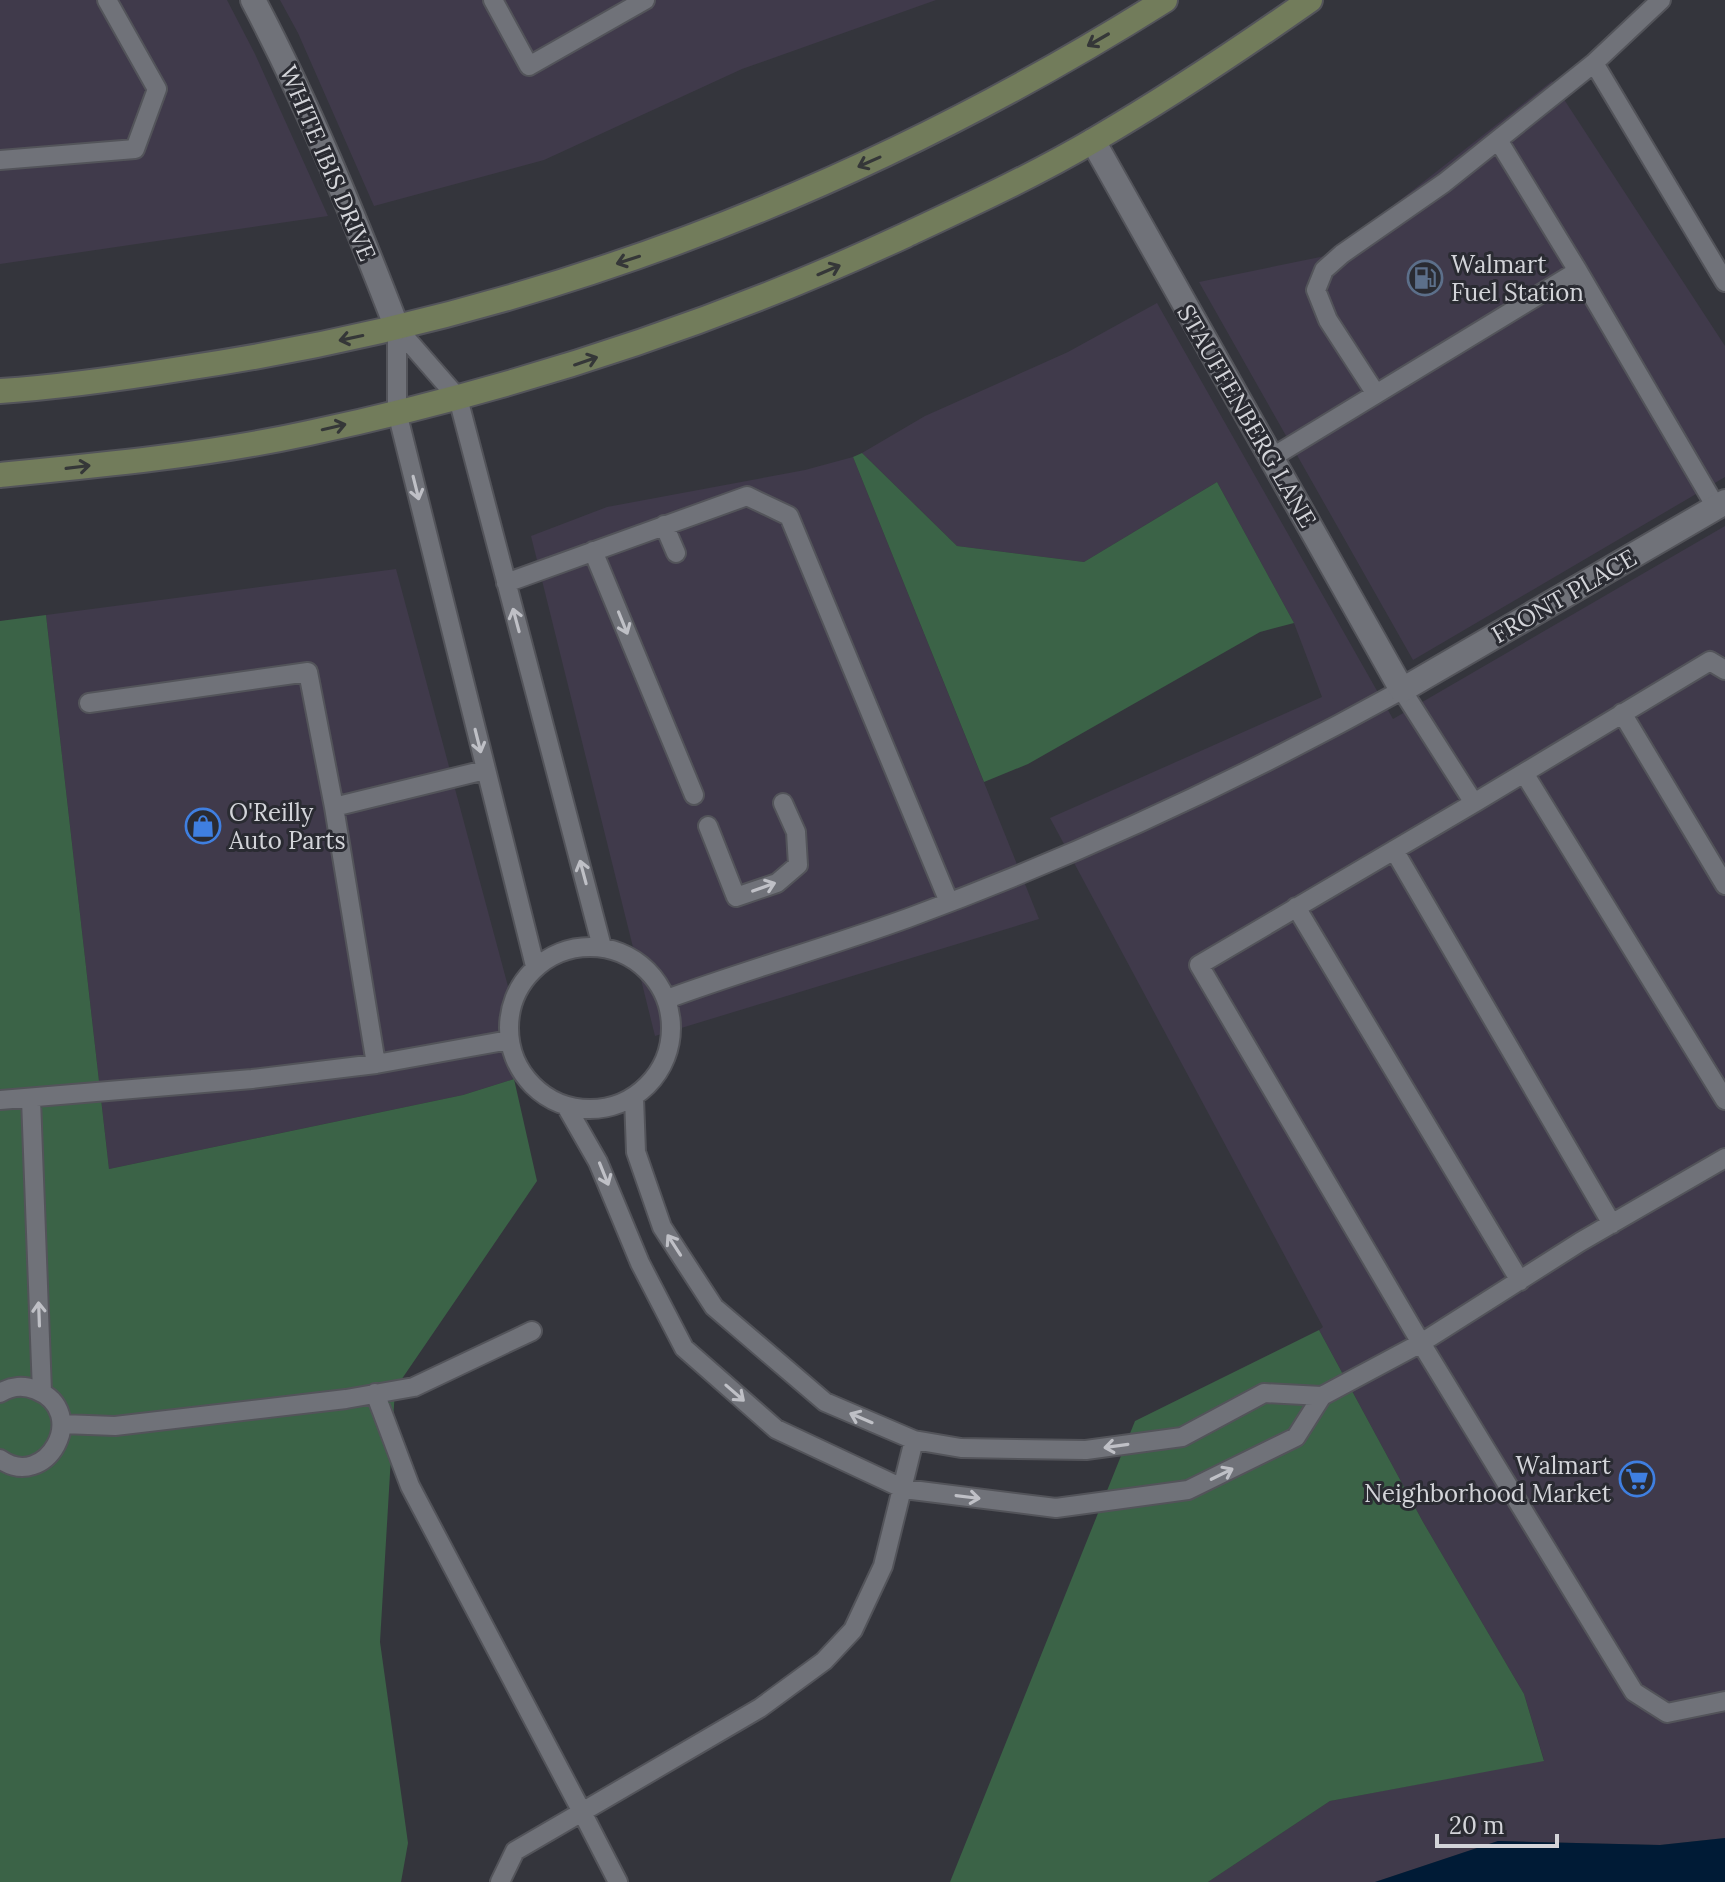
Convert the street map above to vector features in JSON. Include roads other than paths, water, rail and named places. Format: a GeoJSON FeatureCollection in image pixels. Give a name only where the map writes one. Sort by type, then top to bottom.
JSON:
{"type":"FeatureCollection","features":[{"type":"Feature","properties":{"kind":"main road"},"geometry":{"type":"LineString","coordinates":[[0,391],[67,385],[264,357],[397,328],[535,291],[644,255],[763,209],[885,155],[1002,96],[1165,0]]}},
{"type":"Feature","properties":{"kind":"main road"},"geometry":{"type":"LineString","coordinates":[[0,475],[158,458],[306,434],[458,398],[566,368],[693,324],[828,271],[988,197],[1093,141],[1182,88],[1310,0]]}},
{"type":"Feature","properties":{"kind":"street","name":"WHITE IBIS DRIVE"},"geometry":{"type":"LineString","coordinates":[[253,0],[276,43],[348,203],[397,328]]}},
{"type":"Feature","properties":{"kind":"street","name":"STAUFFENBERG LANE"},"geometry":{"type":"LineString","coordinates":[[1093,141],[1402,690]]}},
{"type":"Feature","properties":{"kind":"street","name":"FRONT PLACE"},"geometry":{"type":"LineString","coordinates":[[1402,690],[1721,504]]}},
{"type":"Feature","properties":{"kind":"lane"},"geometry":{"type":"LineString","coordinates":[[0,160],[135,149],[157,89],[107,0]]}},
{"type":"Feature","properties":{"kind":"lane"},"geometry":{"type":"LineString","coordinates":[[493,0],[529,66],[645,0]]}},
{"type":"Feature","properties":{"kind":"lane"},"geometry":{"type":"LineString","coordinates":[[607,0],[617,17]]}},
{"type":"Feature","properties":{"kind":"lane"},"geometry":{"type":"LineString","coordinates":[[1376,394],[1324,310],[1316,290],[1324,270],[1498,140],[1594,63],[1661,0]]}},
{"type":"Feature","properties":{"kind":"lane"},"geometry":{"type":"LineString","coordinates":[[1594,63],[1725,282]]}},
{"type":"Feature","properties":{"kind":"lane"},"geometry":{"type":"LineString","coordinates":[[1498,140],[1721,504]]}},
{"type":"Feature","properties":{"kind":"lane"},"geometry":{"type":"LineString","coordinates":[[1271,458],[1578,271]]}},
{"type":"Feature","properties":{"kind":"lane"},"geometry":{"type":"LineString","coordinates":[[397,328],[458,398],[602,947]]}},
{"type":"Feature","properties":{"kind":"lane"},"geometry":{"type":"LineString","coordinates":[[397,328],[397,412],[535,966]]}},
{"type":"Feature","properties":{"kind":"lane"},"geometry":{"type":"LineString","coordinates":[[506,583],[747,496],[789,516],[949,902]]}},
{"type":"Feature","properties":{"kind":"lane"},"geometry":{"type":"LineString","coordinates":[[664,525],[676,553]]}},
{"type":"Feature","properties":{"kind":"lane"},"geometry":{"type":"LineString","coordinates":[[593,551],[694,795]]}},
{"type":"Feature","properties":{"kind":"lane"},"geometry":{"type":"LineString","coordinates":[[1725,670],[1710,661],[1199,965],[1421,1343],[1634,1692],[1667,1713],[1725,1701]]}},
{"type":"Feature","properties":{"kind":"lane"},"geometry":{"type":"LineString","coordinates":[[89,703],[308,672],[334,807],[376,1064]]}},
{"type":"Feature","properties":{"kind":"lane"},"geometry":{"type":"LineString","coordinates":[[667,999],[949,902],[1173,809],[1295,749],[1402,690],[1474,803]]}},
{"type":"Feature","properties":{"kind":"lane"},"geometry":{"type":"LineString","coordinates":[[1622,713],[1725,885]]}},
{"type":"Feature","properties":{"kind":"lane"},"geometry":{"type":"LineString","coordinates":[[334,807],[485,770]]}},
{"type":"Feature","properties":{"kind":"lane"},"geometry":{"type":"LineString","coordinates":[[1524,773],[1725,1100]]}},
{"type":"Feature","properties":{"kind":"lane"},"geometry":{"type":"LineString","coordinates":[[708,826],[736,897],[777,883],[798,865],[796,832],[783,803]]}},
{"type":"Feature","properties":{"kind":"lane"},"geometry":{"type":"LineString","coordinates":[[1394,850],[1612,1224]]}},
{"type":"Feature","properties":{"kind":"lane"},"geometry":{"type":"LineString","coordinates":[[1296,907],[1520,1281]]}},
{"type":"Feature","properties":{"kind":"lane"},"geometry":{"type":"LineString","coordinates":[[579,947],[602,947],[623,953],[642,965],[656,980],[667,999],[672,1027],[667,1054],[654,1079],[634,1098],[612,1107],[589,1110],[566,1106],[545,1097],[528,1081],[516,1062],[509,1040],[509,1013],[518,988],[535,966],[555,953],[579,947]]}},
{"type":"Feature","properties":{"kind":"lane"},"geometry":{"type":"LineString","coordinates":[[0,1100],[252,1079],[376,1064],[509,1040]]}},
{"type":"Feature","properties":{"kind":"lane"},"geometry":{"type":"LineString","coordinates":[[634,1098],[636,1152],[662,1227],[714,1307],[825,1402],[914,1440],[961,1448],[1086,1450],[1182,1437],[1264,1393],[1322,1396]]}},
{"type":"Feature","properties":{"kind":"lane"},"geometry":{"type":"LineString","coordinates":[[31,1099],[42,1392]]}},
{"type":"Feature","properties":{"kind":"lane"},"geometry":{"type":"LineString","coordinates":[[566,1106],[598,1162],[640,1263],[684,1348],[776,1429],[904,1489],[1056,1508],[1188,1490],[1296,1437],[1322,1396],[1421,1343],[1725,1158]]}},
{"type":"Feature","properties":{"kind":"lane"},"geometry":{"type":"LineString","coordinates":[[62,1424],[115,1426],[414,1387],[532,1331]]}},
{"type":"Feature","properties":{"kind":"lane"},"geometry":{"type":"LineString","coordinates":[[0,1393],[18,1386],[42,1392],[59,1411],[62,1424],[60,1438],[44,1460],[18,1466],[0,1459]]}},
{"type":"Feature","properties":{"kind":"lane"},"geometry":{"type":"LineString","coordinates":[[375,1393],[410,1486],[618,1882]]}},
{"type":"Feature","properties":{"kind":"lane"},"geometry":{"type":"LineString","coordinates":[[500,1882],[515,1851],[760,1708],[824,1661],[853,1630],[883,1566],[914,1440]]}},
{"type":"Feature","properties":{"kind":"water"},"geometry":{"type":"Polygon","coordinates":[[[1725,1838],[1725,1882],[1375,1882],[1498,1841],[1660,1845],[1725,1838]]]}},
{"type":"Feature","properties":{"kind":"place","name":"Walmart Fuel Station"},"geometry":{"type":"Point","coordinates":[1425,278]}},
{"type":"Feature","properties":{"kind":"place","name":"O'Reilly Auto Parts"},"geometry":{"type":"Point","coordinates":[203,826]}},
{"type":"Feature","properties":{"kind":"place","name":"Walmart Neighborhood Market"},"geometry":{"type":"Point","coordinates":[1637,1479]}}]}
